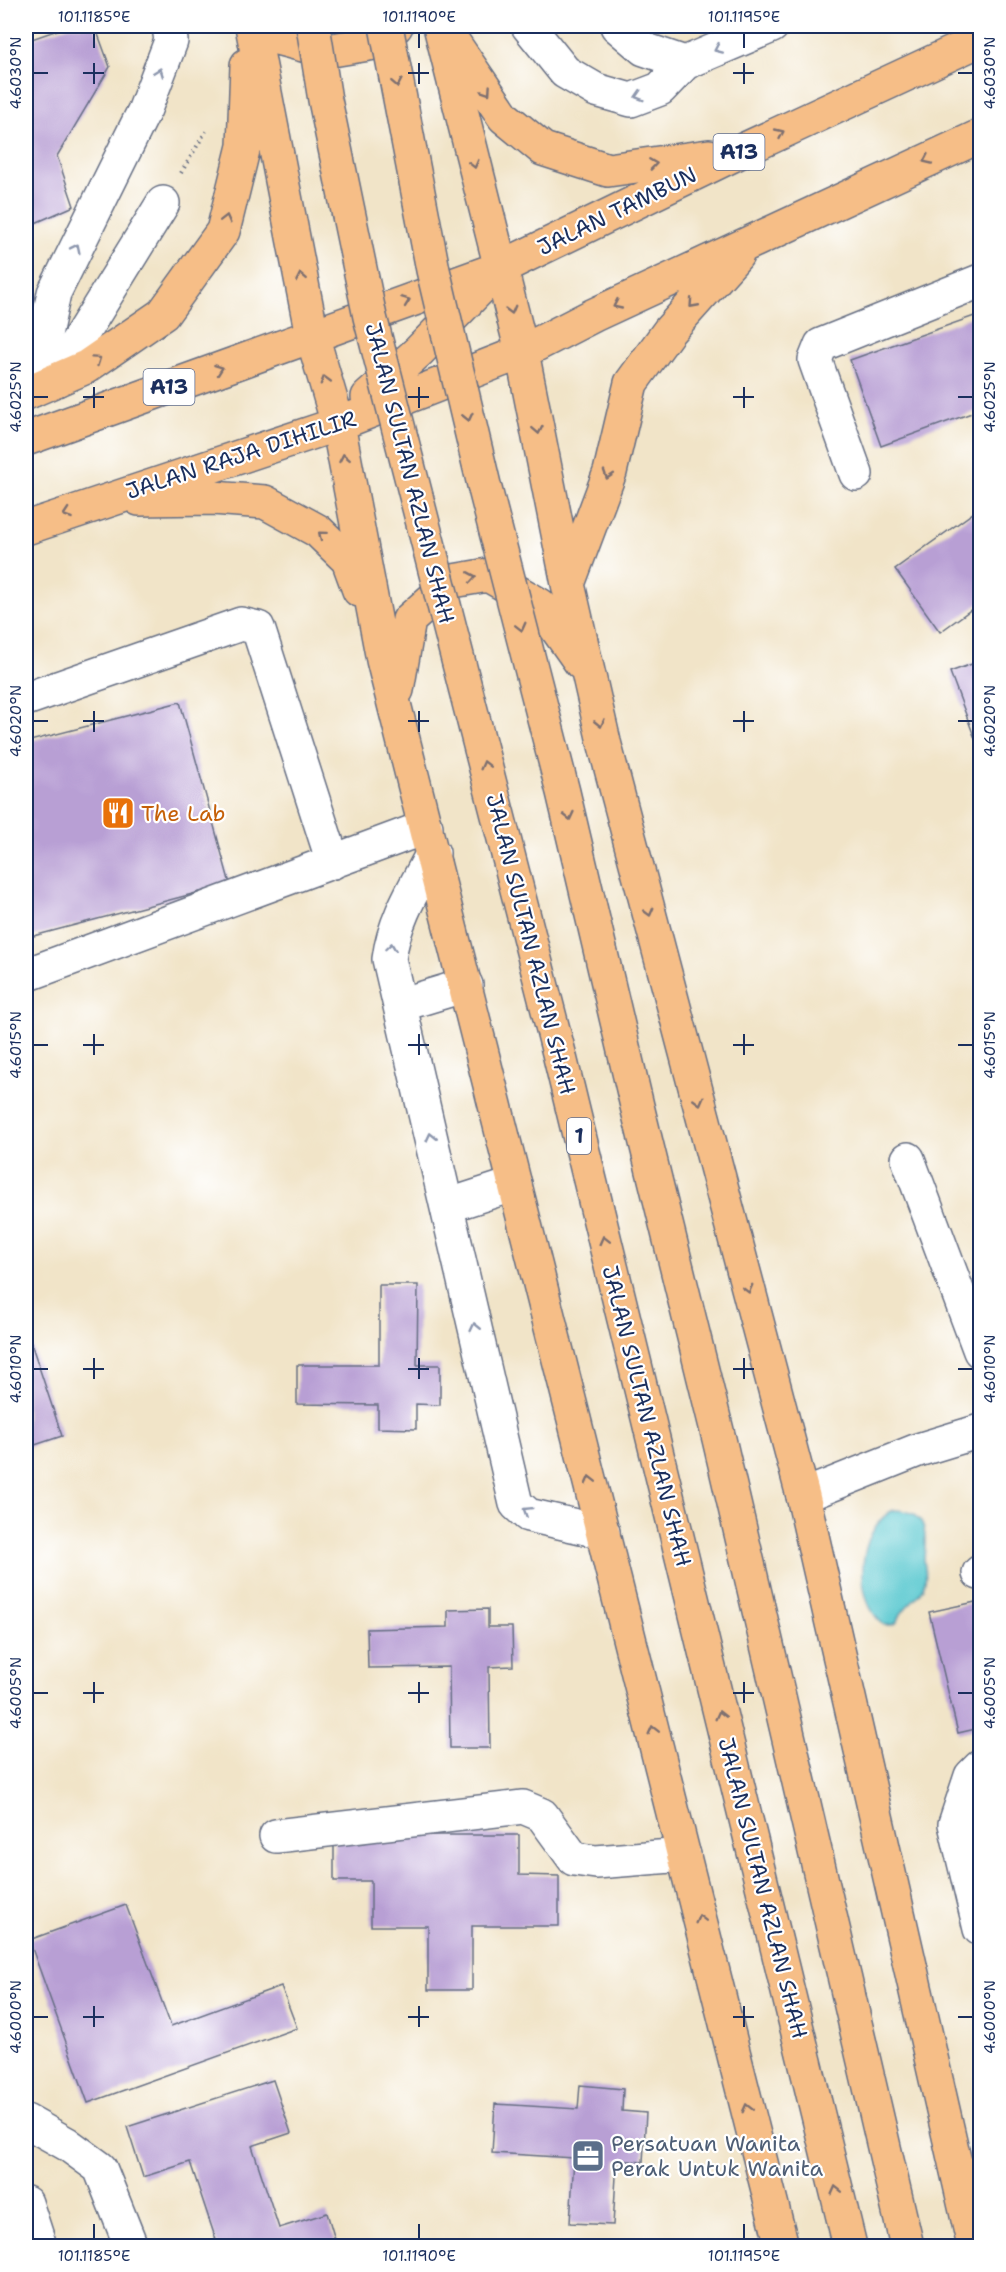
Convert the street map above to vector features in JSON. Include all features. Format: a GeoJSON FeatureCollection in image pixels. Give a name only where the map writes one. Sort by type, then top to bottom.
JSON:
{"type":"FeatureCollection","features":[{"type":"Feature","properties":{"kind":"main road"},"geometry":{"type":"LineString","coordinates":[[251,26],[312,335],[338,424],[383,660],[782,2247]]}},
{"type":"Feature","properties":{"kind":"main road"},"geometry":{"type":"LineString","coordinates":[[38,388],[86,367],[164,314],[223,231],[244,146],[251,26]]}},
{"type":"Feature","properties":{"kind":"main road"},"geometry":{"type":"LineString","coordinates":[[269,26],[277,38],[326,51],[381,42],[396,26]]}},
{"type":"Feature","properties":{"kind":"main road","name":"JALAN SULTAN AZLAN SHAH"},"geometry":{"type":"LineString","coordinates":[[313,26],[327,112],[370,317],[559,1053],[850,2247]]}},
{"type":"Feature","properties":{"kind":"main road"},"geometry":{"type":"LineString","coordinates":[[386,26],[433,270],[484,485],[563,792],[719,1439],[907,2247]]}},
{"type":"Feature","properties":{"kind":"main road"},"geometry":{"type":"LineString","coordinates":[[441,26],[504,117],[543,149],[608,170],[741,151]]}},
{"type":"Feature","properties":{"kind":"main road"},"geometry":{"type":"LineString","coordinates":[[441,26],[522,352],[568,584],[604,742],[803,1496],[974,2247]]}},
{"type":"Feature","properties":{"kind":"main road","name":"JALAN TAMBUN"},"geometry":{"type":"LineString","coordinates":[[312,335],[500,268],[741,151],[981,40]]}},
{"type":"Feature","properties":{"kind":"main road"},"geometry":{"type":"LineString","coordinates":[[312,335],[419,351],[522,352],[594,315],[981,136]]}},
{"type":"Feature","properties":{"kind":"main road"},"geometry":{"type":"LineString","coordinates":[[568,584],[610,472],[631,383],[669,331],[746,245]]}},
{"type":"Feature","properties":{"kind":"main road"},"geometry":{"type":"LineString","coordinates":[[338,424],[419,351],[500,268]]}},
{"type":"Feature","properties":{"kind":"main road","name":"A13"},"geometry":{"type":"LineString","coordinates":[[26,439],[312,335]]}},
{"type":"Feature","properties":{"kind":"main road","name":"JALAN RAJA DIHILIR"},"geometry":{"type":"LineString","coordinates":[[26,528],[338,424],[522,352]]}},
{"type":"Feature","properties":{"kind":"main road"},"geometry":{"type":"LineString","coordinates":[[108,500],[213,498],[265,502],[318,531],[348,560],[383,660]]}},
{"type":"Feature","properties":{"kind":"main road"},"geometry":{"type":"LineString","coordinates":[[394,704],[409,620],[453,581],[488,575],[540,605],[589,674]]}},
{"type":"Feature","properties":{"kind":"street"},"geometry":{"type":"LineString","coordinates":[[38,388],[40,293],[145,110],[171,41],[169,26]]}},
{"type":"Feature","properties":{"kind":"street"},"geometry":{"type":"LineString","coordinates":[[528,26],[565,72],[596,90],[632,100],[660,89],[686,63],[772,26]]}},
{"type":"Feature","properties":{"kind":"street"},"geometry":{"type":"LineString","coordinates":[[617,26],[645,49],[686,63]]}},
{"type":"Feature","properties":{"kind":"street"},"geometry":{"type":"LineString","coordinates":[[38,388],[74,347],[163,203]]}},
{"type":"Feature","properties":{"kind":"street"},"geometry":{"type":"LineString","coordinates":[[856,474],[815,360],[821,345],[981,281]]}},
{"type":"Feature","properties":{"kind":"street"},"geometry":{"type":"LineString","coordinates":[[26,699],[241,624],[258,628],[333,862]]}},
{"type":"Feature","properties":{"kind":"street"},"geometry":{"type":"LineString","coordinates":[[26,975],[333,862],[429,840]]}},
{"type":"Feature","properties":{"kind":"street"},"geometry":{"type":"LineString","coordinates":[[429,840],[392,937],[389,959],[516,1504],[528,1515],[603,1532]]}},
{"type":"Feature","properties":{"kind":"street"},"geometry":{"type":"LineString","coordinates":[[400,1005],[466,985]]}},
{"type":"Feature","properties":{"kind":"street"},"geometry":{"type":"LineString","coordinates":[[908,1159],[981,1351]]}},
{"type":"Feature","properties":{"kind":"street"},"geometry":{"type":"LineString","coordinates":[[447,1206],[515,1184]]}},
{"type":"Feature","properties":{"kind":"street"},"geometry":{"type":"LineString","coordinates":[[803,1496],[918,1450],[981,1431]]}},
{"type":"Feature","properties":{"kind":"street"},"geometry":{"type":"LineString","coordinates":[[981,1767],[971,1776],[955,1824],[981,1929]]}},
{"type":"Feature","properties":{"kind":"street"},"geometry":{"type":"LineString","coordinates":[[276,1836],[523,1807],[542,1815],[574,1859],[596,1862],[684,1855]]}},
{"type":"Feature","properties":{"kind":"street"},"geometry":{"type":"LineString","coordinates":[[26,2121],[67,2144],[100,2168],[131,2247]]}},
{"type":"Feature","properties":{"kind":"street"},"geometry":{"type":"LineString","coordinates":[[26,2203],[40,2247]]}},
{"type":"Feature","properties":{"kind":"water"},"geometry":{"type":"Polygon","coordinates":[[[893,1510],[913,1514],[922,1524],[925,1539],[926,1578],[921,1592],[900,1615],[899,1620],[893,1625],[884,1625],[874,1614],[867,1599],[863,1583],[863,1566],[872,1533],[881,1520],[893,1510]]]}},
{"type":"Feature","properties":{"kind":"building"},"geometry":{"type":"Polygon","coordinates":[[[69,26],[95,26],[110,67],[57,156],[74,206],[26,227],[26,41],[69,26]]]}},
{"type":"Feature","properties":{"kind":"building"},"geometry":{"type":"Polygon","coordinates":[[[980,314],[980,410],[881,446],[850,360],[980,314]]]}},
{"type":"Feature","properties":{"kind":"building"},"geometry":{"type":"Polygon","coordinates":[[[980,508],[980,603],[940,632],[895,569],[980,508]]]}},
{"type":"Feature","properties":{"kind":"building"},"geometry":{"type":"Polygon","coordinates":[[[980,661],[980,752],[950,672],[980,661]]]}},
{"type":"Feature","properties":{"kind":"building","name":"The Lab"},"geometry":{"type":"Polygon","coordinates":[[[180,702],[230,884],[26,938],[26,742],[180,702]]]}},
{"type":"Feature","properties":{"kind":"building"},"geometry":{"type":"Polygon","coordinates":[[[379,1285],[418,1285],[417,1365],[440,1365],[440,1405],[416,1404],[416,1429],[378,1428],[378,1405],[297,1404],[297,1365],[379,1365],[379,1285]]]}},
{"type":"Feature","properties":{"kind":"building"},"geometry":{"type":"Polygon","coordinates":[[[26,1328],[62,1436],[26,1448],[26,1328]]]}},
{"type":"Feature","properties":{"kind":"building"},"geometry":{"type":"Polygon","coordinates":[[[980,1601],[980,1728],[958,1733],[929,1612],[980,1601]]]}},
{"type":"Feature","properties":{"kind":"building"},"geometry":{"type":"Polygon","coordinates":[[[488,1609],[488,1627],[512,1627],[513,1666],[489,1667],[490,1748],[450,1748],[449,1667],[368,1668],[367,1629],[448,1627],[448,1610],[488,1609]]]}},
{"type":"Feature","properties":{"kind":"building"},"geometry":{"type":"Polygon","coordinates":[[[334,1835],[519,1835],[519,1875],[559,1876],[559,1926],[472,1926],[472,1990],[428,1990],[428,1926],[371,1926],[371,1881],[334,1881],[334,1835]]]}},
{"type":"Feature","properties":{"kind":"building"},"geometry":{"type":"Polygon","coordinates":[[[126,1905],[171,2026],[281,1986],[297,2028],[88,2103],[29,1940],[126,1905]]]}},
{"type":"Feature","properties":{"kind":"building"},"geometry":{"type":"Polygon","coordinates":[[[273,2080],[291,2133],[252,2146],[279,2228],[327,2213],[337,2246],[218,2246],[190,2162],[143,2177],[127,2127],[273,2080]]]}},
{"type":"Feature","properties":{"kind":"building","name":"Persatuan Wanita Perak Untuk Wanita"},"geometry":{"type":"Polygon","coordinates":[[[580,2085],[623,2089],[622,2111],[646,2113],[643,2162],[617,2160],[613,2225],[570,2223],[574,2158],[492,2153],[495,2104],[578,2109],[580,2085]]]}},
{"type":"Feature","properties":{"kind":"place","name":"The Lab"},"geometry":{"type":"Point","coordinates":[118,813]}},
{"type":"Feature","properties":{"kind":"place","name":"Persatuan Wanita Perak Untuk Wanita"},"geometry":{"type":"Point","coordinates":[588,2156]}}]}
